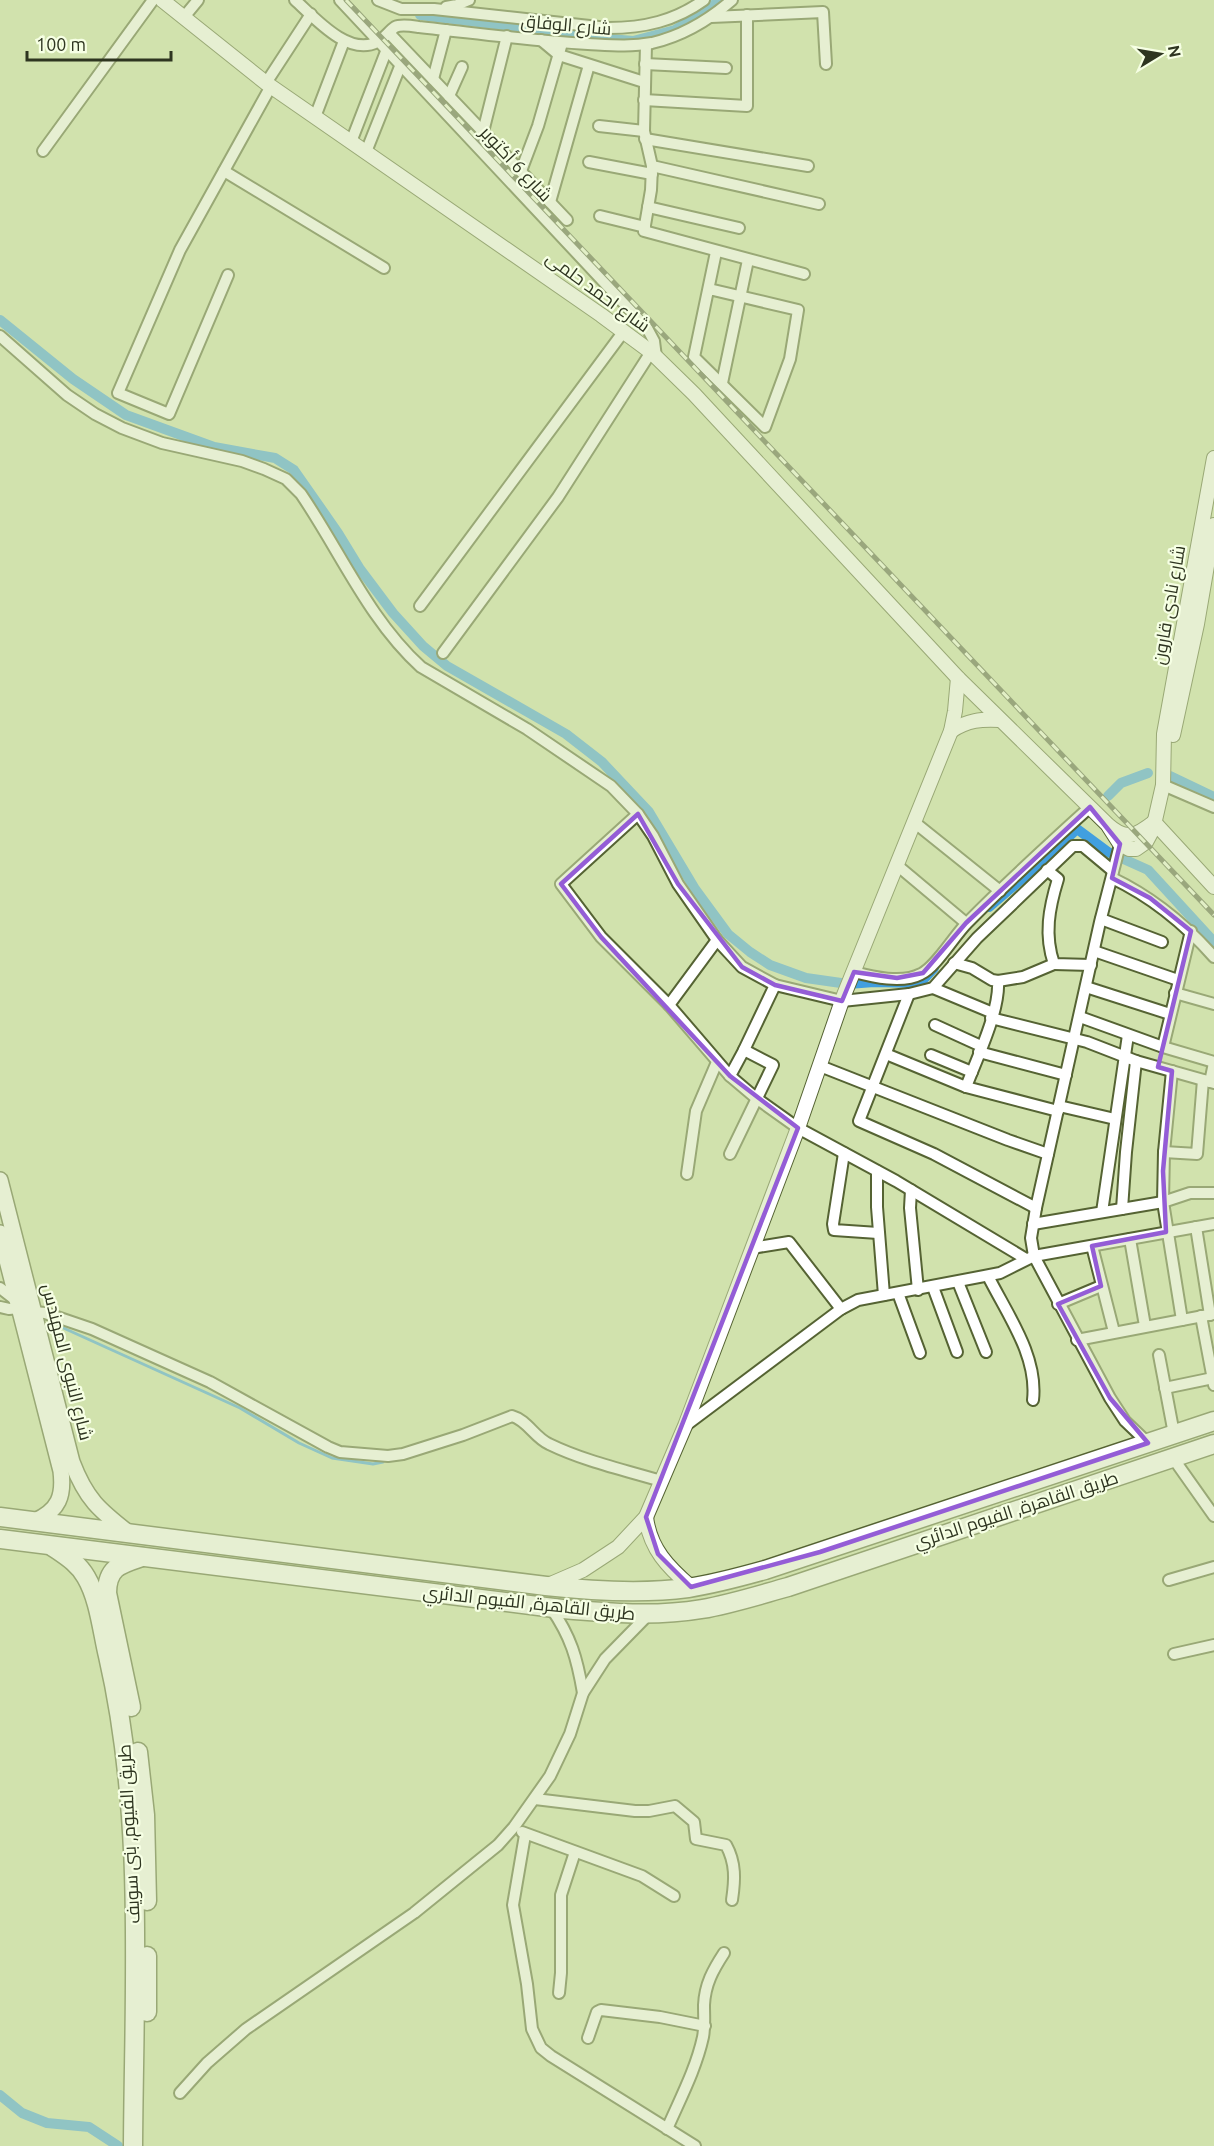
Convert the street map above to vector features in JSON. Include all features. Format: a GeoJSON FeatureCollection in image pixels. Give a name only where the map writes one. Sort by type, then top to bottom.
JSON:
{"type":"FeatureCollection","features":[{"type":"Feature","properties":{"kind":"highway","name":"طريق القاهرة, الفيوم الدائري"},"geometry":{"type":"LineString","coordinates":[[0,1516],[546,1586],[650,1591],[691,1587],[765,1570],[1214,1421]]}},
{"type":"Feature","properties":{"kind":"highway","name":"طريق القاهرة, الفيوم الدائري"},"geometry":{"type":"LineString","coordinates":[[0,1539],[550,1608],[649,1614],[726,1604],[788,1587],[1214,1444]]}},
{"type":"Feature","properties":{"kind":"highway"},"geometry":{"type":"LineString","coordinates":[[937,1514],[944,1534]]}},
{"type":"Feature","properties":{"kind":"highway","name":"طريق الفيوم, بنى سويف"},"geometry":{"type":"LineString","coordinates":[[48,1545],[71,1559],[88,1580],[109,1662],[125,1746],[132,1816],[135,1904],[133,2146]]}},
{"type":"Feature","properties":{"kind":"highway"},"geometry":{"type":"LineString","coordinates":[[303,1578],[306,1555]]}},
{"type":"Feature","properties":{"kind":"highway","name":"طريق الفيوم, بنى سويف"},"geometry":{"type":"LineString","coordinates":[[144,2146],[147,1927],[145,1815],[131,1705],[106,1593],[107,1583],[114,1569],[146,1556]]}},
{"type":"Feature","properties":{"kind":"main road","name":"شارع احمد حلمى"},"geometry":{"type":"LineString","coordinates":[[162,0],[269,85],[624,331],[653,355],[694,394],[958,678],[1108,825],[1120,844]]}},
{"type":"Feature","properties":{"kind":"main road","name":"شارع نادى قارون"},"geometry":{"type":"LineString","coordinates":[[1120,844],[1129,849],[1140,847],[1150,836],[1154,822],[1162,785],[1164,734],[1214,458]]}},
{"type":"Feature","properties":{"kind":"main road","name":"شارع نادى قارون"},"geometry":{"type":"LineString","coordinates":[[1163,759],[1171,743],[1197,624],[1214,525]]}},
{"type":"Feature","properties":{"kind":"main road"},"geometry":{"type":"LineString","coordinates":[[546,1586],[583,1570],[618,1547],[646,1517],[685,1426],[798,1128],[843,998],[951,731],[956,711],[958,678]]}},
{"type":"Feature","properties":{"kind":"main road"},"geometry":{"type":"LineString","coordinates":[[951,731],[963,723],[976,720],[1000,720]]}},
{"type":"Feature","properties":{"kind":"main road"},"geometry":{"type":"LineString","coordinates":[[1154,822],[1214,887]]}},
{"type":"Feature","properties":{"kind":"main road","name":"شارع النبوى المهندس"},"geometry":{"type":"LineString","coordinates":[[0,1180],[62,1471],[63,1482],[58,1503],[53,1510],[35,1521]]}},
{"type":"Feature","properties":{"kind":"main road","name":"شارع النبوى المهندس"},"geometry":{"type":"LineString","coordinates":[[0,1233],[27,1310],[79,1481],[99,1509],[130,1534]]}},
{"type":"Feature","properties":{"kind":"main road"},"geometry":{"type":"LineString","coordinates":[[646,1517],[651,1542],[658,1554],[691,1587]]}},
{"type":"Feature","properties":{"kind":"street"},"geometry":{"type":"LineString","coordinates":[[43,151],[153,0]]}},
{"type":"Feature","properties":{"kind":"street"},"geometry":{"type":"LineString","coordinates":[[184,17],[198,0]]}},
{"type":"Feature","properties":{"kind":"street"},"geometry":{"type":"LineString","coordinates":[[295,0],[344,41],[383,45]]}},
{"type":"Feature","properties":{"kind":"street","name":"شارع 6 أكتوبر"},"geometry":{"type":"LineString","coordinates":[[340,0],[647,327],[654,341],[653,355]]}},
{"type":"Feature","properties":{"kind":"street","name":"شارع الوفاق"},"geometry":{"type":"LineString","coordinates":[[378,0],[401,9],[434,9],[608,28],[630,28],[672,19],[704,0]]}},
{"type":"Feature","properties":{"kind":"street"},"geometry":{"type":"LineString","coordinates":[[445,0],[457,5]]}},
{"type":"Feature","properties":{"kind":"street"},"geometry":{"type":"LineString","coordinates":[[434,9],[457,5],[469,0]]}},
{"type":"Feature","properties":{"kind":"street","name":"شارع الوفاق"},"geometry":{"type":"LineString","coordinates":[[390,33],[399,26],[562,43],[622,46],[646,44],[677,35],[710,17],[732,0]]}},
{"type":"Feature","properties":{"kind":"street"},"geometry":{"type":"LineString","coordinates":[[418,27],[419,9]]}},
{"type":"Feature","properties":{"kind":"street"},"geometry":{"type":"LineString","coordinates":[[710,17],[823,12],[826,64]]}},
{"type":"Feature","properties":{"kind":"street"},"geometry":{"type":"LineString","coordinates":[[228,275],[169,414],[118,393],[180,250],[225,171],[269,85],[311,14]]}},
{"type":"Feature","properties":{"kind":"street"},"geometry":{"type":"LineString","coordinates":[[644,100],[747,106],[747,15]]}},
{"type":"Feature","properties":{"kind":"street"},"geometry":{"type":"LineString","coordinates":[[433,79],[446,30]]}},
{"type":"Feature","properties":{"kind":"street"},"geometry":{"type":"LineString","coordinates":[[351,142],[383,45],[390,33]]}},
{"type":"Feature","properties":{"kind":"street","name":"شارع 6 أكتوبر"},"geometry":{"type":"LineString","coordinates":[[390,33],[567,220]]}},
{"type":"Feature","properties":{"kind":"street"},"geometry":{"type":"LineString","coordinates":[[483,132],[507,36]]}},
{"type":"Feature","properties":{"kind":"street"},"geometry":{"type":"LineString","coordinates":[[541,40],[559,55],[644,82]]}},
{"type":"Feature","properties":{"kind":"street"},"geometry":{"type":"LineString","coordinates":[[315,117],[344,41]]}},
{"type":"Feature","properties":{"kind":"street"},"geometry":{"type":"LineString","coordinates":[[521,171],[538,126],[562,43]]}},
{"type":"Feature","properties":{"kind":"street"},"geometry":{"type":"LineString","coordinates":[[646,44],[645,135],[650,149],[652,170],[644,231],[804,274]]}},
{"type":"Feature","properties":{"kind":"street"},"geometry":{"type":"LineString","coordinates":[[366,152],[400,64]]}},
{"type":"Feature","properties":{"kind":"street"},"geometry":{"type":"LineString","coordinates":[[645,64],[726,69]]}},
{"type":"Feature","properties":{"kind":"street"},"geometry":{"type":"LineString","coordinates":[[550,202],[589,65]]}},
{"type":"Feature","properties":{"kind":"street"},"geometry":{"type":"LineString","coordinates":[[449,96],[462,67]]}},
{"type":"Feature","properties":{"kind":"street"},"geometry":{"type":"LineString","coordinates":[[599,126],[807,166]]}},
{"type":"Feature","properties":{"kind":"street"},"geometry":{"type":"LineString","coordinates":[[590,162],[652,170],[819,204]]}},
{"type":"Feature","properties":{"kind":"street"},"geometry":{"type":"LineString","coordinates":[[225,171],[384,268]]}},
{"type":"Feature","properties":{"kind":"street"},"geometry":{"type":"LineString","coordinates":[[648,207],[739,228]]}},
{"type":"Feature","properties":{"kind":"street"},"geometry":{"type":"LineString","coordinates":[[600,216],[645,227]]}},
{"type":"Feature","properties":{"kind":"street"},"geometry":{"type":"LineString","coordinates":[[709,289],[798,310],[790,359],[765,427],[694,357],[716,252]]}},
{"type":"Feature","properties":{"kind":"street"},"geometry":{"type":"LineString","coordinates":[[722,383],[748,260]]}},
{"type":"Feature","properties":{"kind":"street"},"geometry":{"type":"LineString","coordinates":[[420,606],[624,331]]}},
{"type":"Feature","properties":{"kind":"street"},"geometry":{"type":"LineString","coordinates":[[0,336],[67,395],[94,414],[122,428],[162,443],[242,461],[286,479],[306,502],[373,609],[406,653],[421,667],[526,729],[611,786],[638,814],[653,836],[678,884],[717,940],[742,967],[774,985],[843,998],[909,994],[933,988],[954,963],[1065,852],[1078,845],[1083,846],[1113,872],[1150,898],[1191,932],[1214,957]]}},
{"type":"Feature","properties":{"kind":"street"},"geometry":{"type":"LineString","coordinates":[[443,653],[558,497],[653,355]]}},
{"type":"Feature","properties":{"kind":"street"},"geometry":{"type":"LineString","coordinates":[[1162,785],[1214,807]]}},
{"type":"Feature","properties":{"kind":"street"},"geometry":{"type":"LineString","coordinates":[[852,975],[908,978],[923,973],[966,924],[1090,807]]}},
{"type":"Feature","properties":{"kind":"street"},"geometry":{"type":"LineString","coordinates":[[638,814],[561,884],[601,937],[669,1005],[730,1076],[756,1098],[798,1128],[1030,1257],[1125,1421],[1148,1443]]}},
{"type":"Feature","properties":{"kind":"street"},"geometry":{"type":"LineString","coordinates":[[914,822],[1000,891]]}},
{"type":"Feature","properties":{"kind":"street"},"geometry":{"type":"LineString","coordinates":[[1030,1257],[1036,1208],[1120,844]]}},
{"type":"Feature","properties":{"kind":"street"},"geometry":{"type":"LineString","coordinates":[[898,866],[966,924]]}},
{"type":"Feature","properties":{"kind":"street"},"geometry":{"type":"LineString","coordinates":[[1047,870],[1058,879],[1048,928],[1050,952],[1054,964]]}},
{"type":"Feature","properties":{"kind":"street"},"geometry":{"type":"LineString","coordinates":[[1101,920],[1162,942]]}},
{"type":"Feature","properties":{"kind":"street"},"geometry":{"type":"LineString","coordinates":[[1163,1047],[1191,932]]}},
{"type":"Feature","properties":{"kind":"street"},"geometry":{"type":"LineString","coordinates":[[669,1005],[717,940]]}},
{"type":"Feature","properties":{"kind":"street"},"geometry":{"type":"LineString","coordinates":[[1094,951],[1178,980]]}},
{"type":"Feature","properties":{"kind":"street"},"geometry":{"type":"LineString","coordinates":[[954,963],[972,968],[998,981],[1023,977],[1054,964],[1091,965]]}},
{"type":"Feature","properties":{"kind":"street"},"geometry":{"type":"LineString","coordinates":[[966,1087],[992,1016],[999,990],[998,981]]}},
{"type":"Feature","properties":{"kind":"street"},"geometry":{"type":"LineString","coordinates":[[730,1076],[774,985]]}},
{"type":"Feature","properties":{"kind":"street"},"geometry":{"type":"LineString","coordinates":[[1086,987],[1170,1014]]}},
{"type":"Feature","properties":{"kind":"street"},"geometry":{"type":"LineString","coordinates":[[933,988],[992,1016],[1075,1039],[1136,1061],[1209,1082]]}},
{"type":"Feature","properties":{"kind":"street"},"geometry":{"type":"LineString","coordinates":[[1175,993],[1214,1004]]}},
{"type":"Feature","properties":{"kind":"street"},"geometry":{"type":"LineString","coordinates":[[909,994],[859,1121],[934,1154],[1036,1208]]}},
{"type":"Feature","properties":{"kind":"street"},"geometry":{"type":"LineString","coordinates":[[1080,1017],[1163,1047],[1214,1062],[1197,1154],[1164,1152]]}},
{"type":"Feature","properties":{"kind":"street"},"geometry":{"type":"LineString","coordinates":[[935,1025],[980,1049],[1066,1075]]}},
{"type":"Feature","properties":{"kind":"street"},"geometry":{"type":"LineString","coordinates":[[1102,1212],[1123,1056],[1128,1035]]}},
{"type":"Feature","properties":{"kind":"street"},"geometry":{"type":"LineString","coordinates":[[730,1154],[773,1065],[744,1050]]}},
{"type":"Feature","properties":{"kind":"street"},"geometry":{"type":"LineString","coordinates":[[886,1054],[966,1087],[1016,1102],[1115,1119]]}},
{"type":"Feature","properties":{"kind":"street"},"geometry":{"type":"LineString","coordinates":[[931,1054],[972,1072]]}},
{"type":"Feature","properties":{"kind":"street"},"geometry":{"type":"LineString","coordinates":[[1122,1209],[1125,1152],[1136,1061]]}},
{"type":"Feature","properties":{"kind":"street"},"geometry":{"type":"LineString","coordinates":[[687,1174],[696,1111],[717,1062]]}},
{"type":"Feature","properties":{"kind":"street"},"geometry":{"type":"LineString","coordinates":[[820,1066],[1048,1154]]}},
{"type":"Feature","properties":{"kind":"street"},"geometry":{"type":"LineString","coordinates":[[1172,1071],[1164,1152],[1163,1202],[1166,1232],[1182,1320]]}},
{"type":"Feature","properties":{"kind":"street"},"geometry":{"type":"LineString","coordinates":[[844,1153],[834,1230],[878,1233]]}},
{"type":"Feature","properties":{"kind":"street"},"geometry":{"type":"LineString","coordinates":[[878,1171],[878,1233],[884,1296]]}},
{"type":"Feature","properties":{"kind":"street"},"geometry":{"type":"LineString","coordinates":[[911,1190],[910,1208],[918,1290]]}},
{"type":"Feature","properties":{"kind":"street"},"geometry":{"type":"LineString","coordinates":[[1033,1224],[1163,1202],[1190,1193],[1214,1193]]}},
{"type":"Feature","properties":{"kind":"street"},"geometry":{"type":"LineString","coordinates":[[685,1426],[841,1309],[858,1300],[1000,1273],[1030,1257],[1214,1224]]}},
{"type":"Feature","properties":{"kind":"street"},"geometry":{"type":"LineString","coordinates":[[1165,1388],[1213,1382],[1208,1315],[1196,1227]]}},
{"type":"Feature","properties":{"kind":"street"},"geometry":{"type":"LineString","coordinates":[[1130,1239],[1145,1326]]}},
{"type":"Feature","properties":{"kind":"street"},"geometry":{"type":"LineString","coordinates":[[752,1248],[789,1242],[841,1309]]}},
{"type":"Feature","properties":{"kind":"street"},"geometry":{"type":"LineString","coordinates":[[1092,1246],[1114,1332]]}},
{"type":"Feature","properties":{"kind":"street"},"geometry":{"type":"LineString","coordinates":[[988,1276],[1025,1348],[1035,1384],[1033,1400]]}},
{"type":"Feature","properties":{"kind":"street"},"geometry":{"type":"LineString","coordinates":[[958,1282],[986,1352]]}},
{"type":"Feature","properties":{"kind":"street"},"geometry":{"type":"LineString","coordinates":[[1058,1304],[1101,1286]]}},
{"type":"Feature","properties":{"kind":"street"},"geometry":{"type":"LineString","coordinates":[[933,1287],[957,1352]]}},
{"type":"Feature","properties":{"kind":"street"},"geometry":{"type":"LineString","coordinates":[[0,1288],[27,1310]]}},
{"type":"Feature","properties":{"kind":"street"},"geometry":{"type":"LineString","coordinates":[[898,1293],[920,1353]]}},
{"type":"Feature","properties":{"kind":"street"},"geometry":{"type":"LineString","coordinates":[[0,1307],[45,1313],[92,1329],[200,1377],[340,1452],[403,1454],[463,1435],[512,1416],[519,1418],[545,1443],[661,1481]]}},
{"type":"Feature","properties":{"kind":"street"},"geometry":{"type":"LineString","coordinates":[[1077,1340],[1208,1315]]}},
{"type":"Feature","properties":{"kind":"street"},"geometry":{"type":"LineString","coordinates":[[1159,1355],[1174,1434]]}},
{"type":"Feature","properties":{"kind":"street"},"geometry":{"type":"LineString","coordinates":[[1173,1458],[1214,1515]]}},
{"type":"Feature","properties":{"kind":"street"},"geometry":{"type":"LineString","coordinates":[[1168,1580],[1214,1567]]}},
{"type":"Feature","properties":{"kind":"street"},"geometry":{"type":"LineString","coordinates":[[550,1608],[566,1630],[574,1652],[583,1693]]}},
{"type":"Feature","properties":{"kind":"street"},"geometry":{"type":"LineString","coordinates":[[180,2093],[207,2063],[246,2029],[359,1953],[498,1845],[514,1827],[550,1776],[570,1734],[583,1693],[615,1647],[649,1614]]}},
{"type":"Feature","properties":{"kind":"street"},"geometry":{"type":"LineString","coordinates":[[1174,1654],[1214,1645]]}},
{"type":"Feature","properties":{"kind":"street"},"geometry":{"type":"LineString","coordinates":[[535,1799],[635,1811],[675,1806],[694,1822],[696,1839],[726,1845],[734,1868],[732,1899]]}},
{"type":"Feature","properties":{"kind":"street"},"geometry":{"type":"LineString","coordinates":[[514,1827],[525,1835],[642,1876],[674,1896]]}},
{"type":"Feature","properties":{"kind":"street"},"geometry":{"type":"LineString","coordinates":[[525,1835],[513,1905],[527,1984],[532,2029],[536,2040],[541,2048],[551,2056],[694,2146]]}},
{"type":"Feature","properties":{"kind":"street"},"geometry":{"type":"LineString","coordinates":[[559,1993],[561,1895],[575,1852]]}},
{"type":"Feature","properties":{"kind":"street"},"geometry":{"type":"LineString","coordinates":[[667,2129],[686,2088],[700,2048],[705,2026],[704,2002],[710,1976],[724,1953]]}},
{"type":"Feature","properties":{"kind":"street"},"geometry":{"type":"LineString","coordinates":[[588,2038],[597,2012],[602,2010],[660,2017],[705,2026]]}},
{"type":"Feature","properties":{"kind":"highlighted area"},"geometry":{"type":"Polygon","coordinates":[[[1090,807],[1120,844],[1112,878],[1150,898],[1191,931],[1158,1067],[1172,1071],[1163,1171],[1166,1232],[1092,1246],[1101,1286],[1058,1304],[1110,1398],[1148,1443],[820,1552],[691,1587],[658,1554],[646,1517],[798,1128],[730,1076],[601,937],[561,884],[638,814],[678,884],[742,967],[775,985],[842,1001],[854,972],[897,978],[923,973],[966,923],[1090,807]]]}},
{"type":"Feature","properties":{"kind":"waterway"},"geometry":{"type":"LineString","coordinates":[[420,15],[574,36],[633,41],[675,30],[721,0]]}},
{"type":"Feature","properties":{"kind":"waterway"},"geometry":{"type":"LineString","coordinates":[[0,320],[73,379],[126,415],[214,447],[275,458],[294,470],[360,569],[393,613],[423,646],[447,666],[566,734],[602,762],[649,812],[695,889],[728,934],[750,952],[770,965],[806,978],[848,984],[920,983],[934,968]]}},
{"type":"Feature","properties":{"kind":"waterway"},"geometry":{"type":"LineString","coordinates":[[1108,796],[1121,783],[1148,773]]}},
{"type":"Feature","properties":{"kind":"waterway"},"geometry":{"type":"LineString","coordinates":[[1170,776],[1214,797]]}},
{"type":"Feature","properties":{"kind":"waterway"},"geometry":{"type":"LineString","coordinates":[[989,907],[1077,829],[1108,852],[1148,870],[1214,942]]}},
{"type":"Feature","properties":{"kind":"waterway"},"geometry":{"type":"LineString","coordinates":[[59,1326],[240,1408],[299,1443],[332,1458],[373,1464],[383,1462]]}},
{"type":"Feature","properties":{"kind":"waterway"},"geometry":{"type":"LineString","coordinates":[[0,2095],[22,2113],[47,2123],[89,2127],[118,2146]]}},
{"type":"Feature","properties":{"kind":"railway"},"geometry":{"type":"LineString","coordinates":[[346,0],[1214,915]]}}]}
